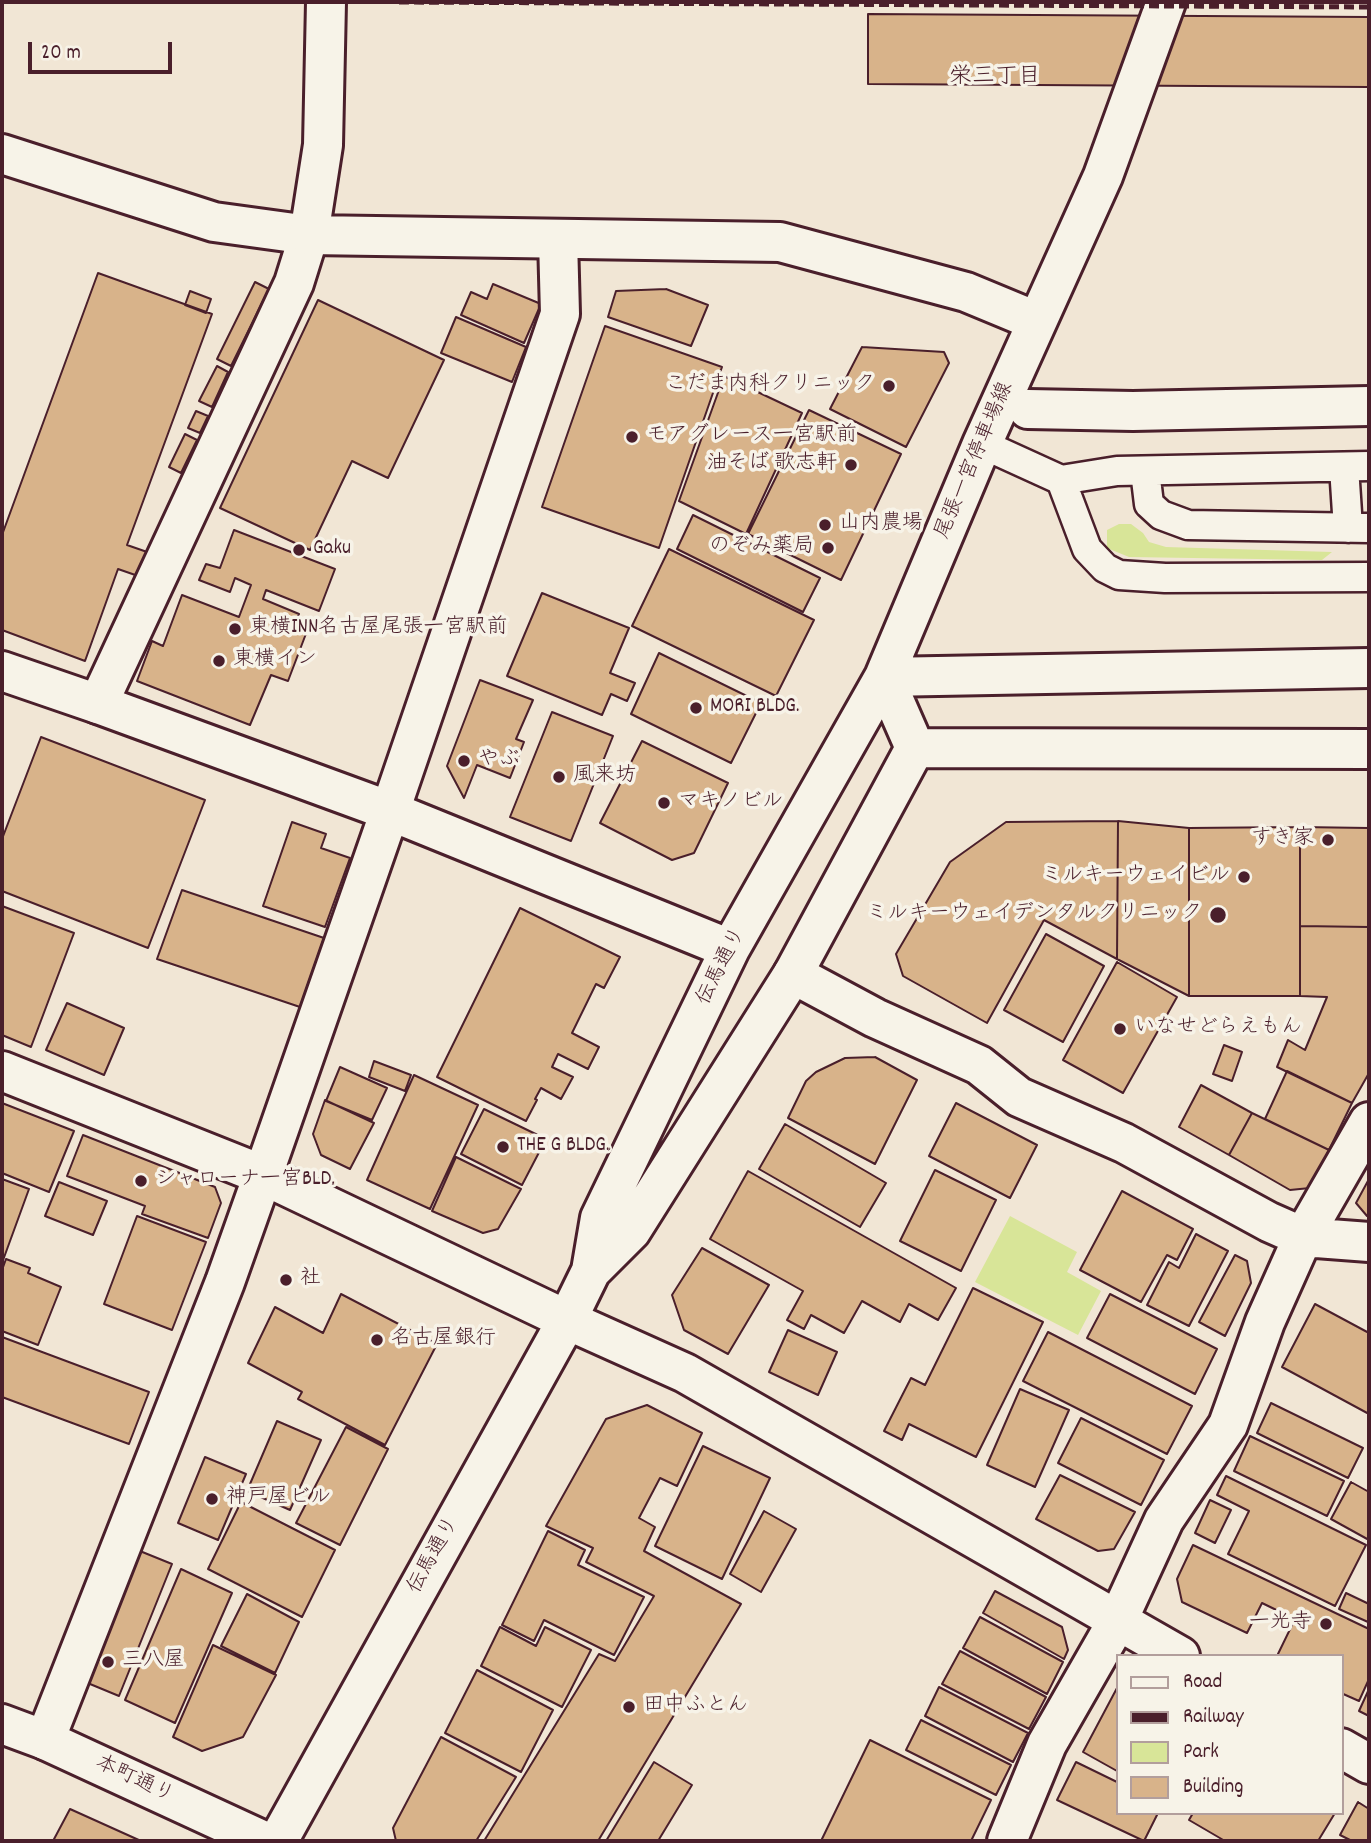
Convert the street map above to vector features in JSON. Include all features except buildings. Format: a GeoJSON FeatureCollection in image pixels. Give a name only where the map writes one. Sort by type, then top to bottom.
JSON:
{"type":"FeatureCollection","features":[{"type":"Feature","properties":{"kind":"street"},"geometry":{"type":"LineString","coordinates":[[98,704],[294,283],[309,235],[323,145],[326,2]]}},
{"type":"Feature","properties":{"kind":"street","name":"尾張一宮停車場線"},"geometry":{"type":"LineString","coordinates":[[884,677],[982,444],[1103,176],[1166,2]]}},
{"type":"Feature","properties":{"kind":"street"},"geometry":{"type":"LineString","coordinates":[[2,154],[214,222],[309,235],[780,242],[966,292],[1036,321]]}},
{"type":"Feature","properties":{"kind":"street"},"geometry":{"type":"LineString","coordinates":[[45,1740],[225,1282],[560,314],[558,239]]}},
{"type":"Feature","properties":{"kind":"street"},"geometry":{"type":"LineString","coordinates":[[1028,409],[1133,411],[1369,406]]}},
{"type":"Feature","properties":{"kind":"street"},"geometry":{"type":"LineString","coordinates":[[1369,668],[884,677],[915,748],[1369,749]]}},
{"type":"Feature","properties":{"kind":"street"},"geometry":{"type":"LineString","coordinates":[[2,671],[390,811],[730,949]]}},
{"type":"Feature","properties":{"kind":"street","name":"伝馬通り"},"geometry":{"type":"LineString","coordinates":[[278,1841],[567,1320],[591,1270],[600,1218],[730,949],[884,677]]}},
{"type":"Feature","properties":{"kind":"street","name":"伝馬通り"},"geometry":{"type":"LineString","coordinates":[[591,1270],[631,1231],[793,974],[915,748]]}},
{"type":"Feature","properties":{"kind":"street"},"geometry":{"type":"LineString","coordinates":[[793,974],[875,1018],[979,1065],[1019,1097],[1124,1143],[1269,1222],[1303,1237],[1369,1242]]}},
{"type":"Feature","properties":{"kind":"street"},"geometry":{"type":"LineString","coordinates":[[2,1071],[263,1175],[567,1320],[685,1373],[1177,1654]]}},
{"type":"Feature","properties":{"kind":"street"},"geometry":{"type":"LineString","coordinates":[[1007,1841],[1047,1744],[1118,1620],[1164,1520],[1228,1425],[1265,1322],[1303,1237],[1369,1122]]}},
{"type":"Feature","properties":{"kind":"street","name":"本町通り"},"geometry":{"type":"LineString","coordinates":[[2,1724],[45,1740],[264,1841]]}},
{"type":"Feature","properties":{"kind":"street"},"geometry":{"type":"LineString","coordinates":[[1343,1749],[1369,1764]]}},
{"type":"Feature","properties":{"kind":"lane"},"geometry":{"type":"LineString","coordinates":[[982,444],[1061,480],[1117,471],[1357,466],[1359,528],[1188,525],[1161,515],[1149,504],[1145,471]]}},
{"type":"Feature","properties":{"kind":"lane"},"geometry":{"type":"LineString","coordinates":[[1061,480],[1087,549],[1105,568],[1119,575],[1165,578],[1369,577]]}},
{"type":"Feature","properties":{"kind":"green space"},"geometry":{"type":"Polygon","coordinates":[[[1119,524],[1131,524],[1143,533],[1149,542],[1166,547],[1332,552],[1322,560],[1129,557],[1107,548],[1107,530],[1119,524]]]}},
{"type":"Feature","properties":{"kind":"green space"},"geometry":{"type":"Polygon","coordinates":[[[1010,1216],[1077,1252],[1067,1272],[1101,1291],[1078,1335],[975,1282],[1010,1216]]]}},
{"type":"Feature","properties":{"kind":"railway"},"geometry":{"type":"LineString","coordinates":[[399,2],[1369,7]]}},
{"type":"Feature","properties":{"kind":"place","name":"こだま内科クリニック"},"geometry":{"type":"Point","coordinates":[889,386]}},
{"type":"Feature","properties":{"kind":"place","name":"モアグレース一宮駅前"},"geometry":{"type":"Point","coordinates":[632,437]}},
{"type":"Feature","properties":{"kind":"place","name":"油そば 歌志軒"},"geometry":{"type":"Point","coordinates":[851,465]}},
{"type":"Feature","properties":{"kind":"place","name":"山内農場"},"geometry":{"type":"Point","coordinates":[825,525]}},
{"type":"Feature","properties":{"kind":"place","name":"のぞみ薬局"},"geometry":{"type":"Point","coordinates":[828,548]}},
{"type":"Feature","properties":{"kind":"place","name":"Gaku"},"geometry":{"type":"Point","coordinates":[299,550]}},
{"type":"Feature","properties":{"kind":"place","name":"東横INN名古屋尾張一宮駅前"},"geometry":{"type":"Point","coordinates":[235,629]}},
{"type":"Feature","properties":{"kind":"place","name":"東横イン"},"geometry":{"type":"Point","coordinates":[219,661]}},
{"type":"Feature","properties":{"kind":"place","name":"MORI BLDG."},"geometry":{"type":"Point","coordinates":[696,708]}},
{"type":"Feature","properties":{"kind":"place","name":"やぶ"},"geometry":{"type":"Point","coordinates":[464,761]}},
{"type":"Feature","properties":{"kind":"place","name":"風来坊"},"geometry":{"type":"Point","coordinates":[559,777]}},
{"type":"Feature","properties":{"kind":"place","name":"マキノビル"},"geometry":{"type":"Point","coordinates":[664,803]}},
{"type":"Feature","properties":{"kind":"place","name":"すき家"},"geometry":{"type":"Point","coordinates":[1328,840]}},
{"type":"Feature","properties":{"kind":"place","name":"ミルキーウェイビル"},"geometry":{"type":"Point","coordinates":[1244,877]}},
{"type":"Feature","properties":{"kind":"place","name":"ミルキーウェイデンタルクリニック"},"geometry":{"type":"Point","coordinates":[1218,915]}},
{"type":"Feature","properties":{"kind":"place","name":"いなせどらえもん"},"geometry":{"type":"Point","coordinates":[1120,1029]}},
{"type":"Feature","properties":{"kind":"place","name":"THE G BLDG."},"geometry":{"type":"Point","coordinates":[503,1147]}},
{"type":"Feature","properties":{"kind":"place","name":"シャローナ一宮BLD."},"geometry":{"type":"Point","coordinates":[141,1181]}},
{"type":"Feature","properties":{"kind":"place","name":"社"},"geometry":{"type":"Point","coordinates":[286,1280]}},
{"type":"Feature","properties":{"kind":"place","name":"名古屋銀行"},"geometry":{"type":"Point","coordinates":[377,1340]}},
{"type":"Feature","properties":{"kind":"place","name":"神戸屋ビル"},"geometry":{"type":"Point","coordinates":[212,1499]}},
{"type":"Feature","properties":{"kind":"place","name":"一光寺"},"geometry":{"type":"Point","coordinates":[1326,1624]}},
{"type":"Feature","properties":{"kind":"place","name":"三八屋"},"geometry":{"type":"Point","coordinates":[108,1662]}},
{"type":"Feature","properties":{"kind":"place","name":"田中ふとん"},"geometry":{"type":"Point","coordinates":[629,1707]}},
{"type":"Feature","properties":{"kind":"district","name":"栄三丁目"},"geometry":{"type":"Point","coordinates":[995,79]}}]}
